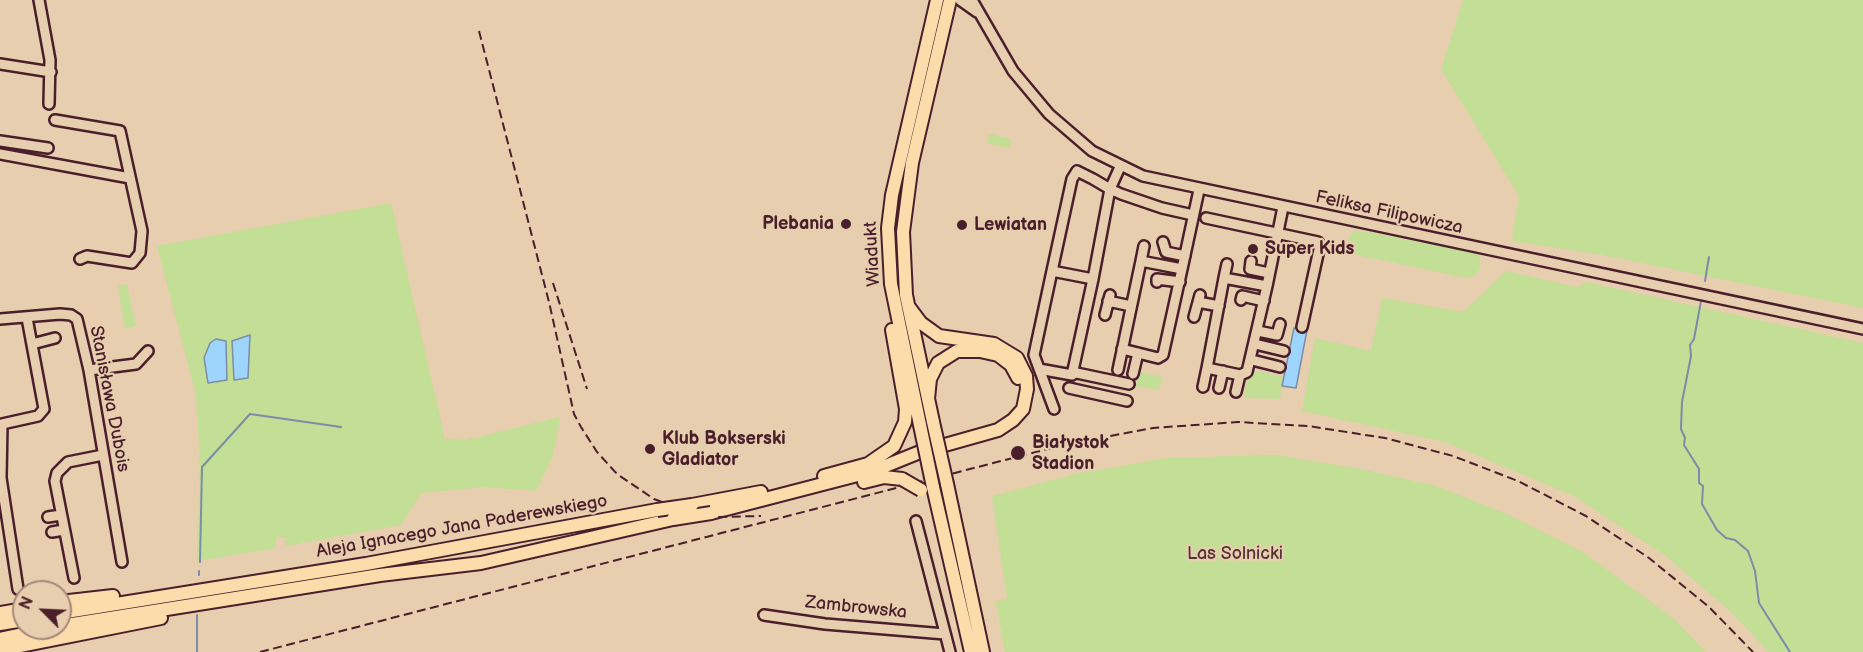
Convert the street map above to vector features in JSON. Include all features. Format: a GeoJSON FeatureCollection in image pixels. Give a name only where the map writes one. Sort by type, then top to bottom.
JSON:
{"type":"FeatureCollection","features":[{"type":"Feature","properties":{"kind":"main road","name":"Wiadukt"},"geometry":{"type":"LineString","coordinates":[[937,0],[890,203],[888,243],[890,272],[920,425],[927,488],[938,507],[943,530]]}},
{"type":"Feature","properties":{"kind":"main road","name":"Wiadukt"},"geometry":{"type":"LineString","coordinates":[[950,0],[905,200],[902,251],[909,308],[983,652]]}},
{"type":"Feature","properties":{"kind":"main road"},"geometry":{"type":"LineString","coordinates":[[868,464],[894,446],[906,416],[886,292],[890,272]]}},
{"type":"Feature","properties":{"kind":"main road"},"geometry":{"type":"LineString","coordinates":[[711,513],[873,471],[920,452],[998,430],[1013,420],[1023,409],[1027,389],[1026,376],[1017,358],[994,344],[939,336],[921,323],[909,308]]}},
{"type":"Feature","properties":{"kind":"main road"},"geometry":{"type":"LineString","coordinates":[[868,464],[930,441],[1000,420],[1013,409],[1018,400],[1018,379],[1011,365],[998,355],[980,351],[957,351],[938,363],[930,379],[928,399]]}},
{"type":"Feature","properties":{"kind":"main road","name":"Aleja Ignacego Jana Paderewskiego"},"geometry":{"type":"LineString","coordinates":[[72,611],[468,546],[692,505],[745,495],[868,464]]}},
{"type":"Feature","properties":{"kind":"main road"},"geometry":{"type":"LineString","coordinates":[[711,513],[776,504],[875,479],[902,479],[927,488],[943,530],[971,652]]}},
{"type":"Feature","properties":{"kind":"main road","name":"Aleja Ignacego Jana Paderewskiego"},"geometry":{"type":"LineString","coordinates":[[72,624],[380,575],[481,563],[673,519],[711,513]]}},
{"type":"Feature","properties":{"kind":"main road"},"geometry":{"type":"LineString","coordinates":[[72,600],[202,584],[227,586]]}},
{"type":"Feature","properties":{"kind":"main road"},"geometry":{"type":"LineString","coordinates":[[0,650],[214,608],[245,596]]}},
{"type":"Feature","properties":{"kind":"street"},"geometry":{"type":"LineString","coordinates":[[39,0],[51,72],[49,104]]}},
{"type":"Feature","properties":{"kind":"street","name":"Feliksa Filipowicza"},"geometry":{"type":"LineString","coordinates":[[960,0],[977,12]]}},
{"type":"Feature","properties":{"kind":"street","name":"Feliksa Filipowicza"},"geometry":{"type":"LineString","coordinates":[[972,0],[1013,71],[1041,104],[1077,139],[1120,167],[1164,182],[1199,190],[1863,329]]}},
{"type":"Feature","properties":{"kind":"street"},"geometry":{"type":"LineString","coordinates":[[0,64],[51,72]]}},
{"type":"Feature","properties":{"kind":"street"},"geometry":{"type":"LineString","coordinates":[[56,120],[120,131],[142,231],[140,253],[132,262],[87,256],[80,259]]}},
{"type":"Feature","properties":{"kind":"street"},"geometry":{"type":"LineString","coordinates":[[0,141],[48,148]]}},
{"type":"Feature","properties":{"kind":"street"},"geometry":{"type":"LineString","coordinates":[[0,154],[130,178]]}},
{"type":"Feature","properties":{"kind":"street"},"geometry":{"type":"LineString","coordinates":[[1069,388],[1110,189],[1120,167]]}},
{"type":"Feature","properties":{"kind":"street"},"geometry":{"type":"LineString","coordinates":[[1054,408],[1035,352],[1073,169],[1110,189],[1162,208],[1193,215]]}},
{"type":"Feature","properties":{"kind":"street"},"geometry":{"type":"LineString","coordinates":[[1122,349],[1158,358],[1163,355],[1199,190]]}},
{"type":"Feature","properties":{"kind":"street"},"geometry":{"type":"LineString","coordinates":[[1207,368],[1240,375],[1247,372],[1252,360],[1283,207]]}},
{"type":"Feature","properties":{"kind":"street"},"geometry":{"type":"LineString","coordinates":[[1206,218],[1318,242],[1320,245],[1302,327]]}},
{"type":"Feature","properties":{"kind":"street"},"geometry":{"type":"LineString","coordinates":[[1163,242],[1166,252],[1185,256]]}},
{"type":"Feature","properties":{"kind":"street"},"geometry":{"type":"LineString","coordinates":[[1118,370],[1144,246]]}},
{"type":"Feature","properties":{"kind":"street"},"geometry":{"type":"LineString","coordinates":[[1141,261],[1182,269]]}},
{"type":"Feature","properties":{"kind":"street"},"geometry":{"type":"LineString","coordinates":[[1251,261],[1250,269],[1269,273]]}},
{"type":"Feature","properties":{"kind":"street"},"geometry":{"type":"LineString","coordinates":[[1203,387],[1227,264]]}},
{"type":"Feature","properties":{"kind":"street"},"geometry":{"type":"LineString","coordinates":[[1052,271],[1093,279]]}},
{"type":"Feature","properties":{"kind":"street"},"geometry":{"type":"LineString","coordinates":[[1224,278],[1267,286]]}},
{"type":"Feature","properties":{"kind":"street"},"geometry":{"type":"LineString","coordinates":[[1156,282],[1157,279],[1180,282]]}},
{"type":"Feature","properties":{"kind":"street"},"geometry":{"type":"LineString","coordinates":[[1241,300],[1242,296],[1264,301]]}},
{"type":"Feature","properties":{"kind":"street"},"geometry":{"type":"LineString","coordinates":[[1105,315],[1109,298],[1131,306]]}},
{"type":"Feature","properties":{"kind":"street"},"geometry":{"type":"LineString","coordinates":[[1194,317],[1199,299],[1219,306]]}},
{"type":"Feature","properties":{"kind":"street","name":"Stanisława Dubois"},"geometry":{"type":"LineString","coordinates":[[0,319],[60,314],[72,315],[76,319],[88,370],[122,562]]}},
{"type":"Feature","properties":{"kind":"street"},"geometry":{"type":"LineString","coordinates":[[17,580],[1,478],[2,424],[38,416],[44,409],[27,318]]}},
{"type":"Feature","properties":{"kind":"street"},"geometry":{"type":"LineString","coordinates":[[1258,331],[1277,335],[1280,324]]}},
{"type":"Feature","properties":{"kind":"street"},"geometry":{"type":"LineString","coordinates":[[32,344],[55,338]]}},
{"type":"Feature","properties":{"kind":"street"},"geometry":{"type":"LineString","coordinates":[[1255,344],[1284,351]]}},
{"type":"Feature","properties":{"kind":"street"},"geometry":{"type":"LineString","coordinates":[[88,370],[136,364],[148,351]]}},
{"type":"Feature","properties":{"kind":"street"},"geometry":{"type":"LineString","coordinates":[[1133,374],[1138,353]]}},
{"type":"Feature","properties":{"kind":"street"},"geometry":{"type":"LineString","coordinates":[[1252,360],[1280,367]]}},
{"type":"Feature","properties":{"kind":"street"},"geometry":{"type":"LineString","coordinates":[[1039,369],[1129,384]]}},
{"type":"Feature","properties":{"kind":"street"},"geometry":{"type":"LineString","coordinates":[[1219,388],[1223,371]]}},
{"type":"Feature","properties":{"kind":"street"},"geometry":{"type":"LineString","coordinates":[[1236,392],[1240,375]]}},
{"type":"Feature","properties":{"kind":"street"},"geometry":{"type":"LineString","coordinates":[[1058,389],[1068,391],[1069,388],[1127,400]]}},
{"type":"Feature","properties":{"kind":"street"},"geometry":{"type":"LineString","coordinates":[[74,578],[55,481],[57,472],[68,462],[103,455]]}},
{"type":"Feature","properties":{"kind":"street"},"geometry":{"type":"LineString","coordinates":[[48,518],[61,515]]}},
{"type":"Feature","properties":{"kind":"street"},"geometry":{"type":"LineString","coordinates":[[916,521],[950,652]]}},
{"type":"Feature","properties":{"kind":"street"},"geometry":{"type":"LineString","coordinates":[[52,532],[64,530]]}},
{"type":"Feature","properties":{"kind":"street","name":"Zambrowska"},"geometry":{"type":"LineString","coordinates":[[764,615],[825,624],[945,634]]}},
{"type":"Feature","properties":{"kind":"green space"},"geometry":{"type":"Polygon","coordinates":[[[1463,0],[1863,0],[1863,308],[1603,255],[1512,241],[1519,196],[1441,69],[1463,0]]]}},
{"type":"Feature","properties":{"kind":"green space"},"geometry":{"type":"Polygon","coordinates":[[[989,134],[1011,139],[1009,148],[987,143],[989,134]]]}},
{"type":"Feature","properties":{"kind":"green space"},"geometry":{"type":"Polygon","coordinates":[[[391,203],[445,439],[466,440],[560,417],[553,455],[536,491],[484,487],[421,493],[401,525],[285,546],[286,538],[277,536],[275,548],[197,561],[200,465],[196,395],[157,246],[391,203]]]}},
{"type":"Feature","properties":{"kind":"green space"},"geometry":{"type":"Polygon","coordinates":[[[1355,230],[1479,252],[1480,269],[1474,276],[1467,278],[1357,255],[1349,244],[1350,235],[1355,230]]]}},
{"type":"Feature","properties":{"kind":"green space"},"geometry":{"type":"Polygon","coordinates":[[[1506,271],[1577,287],[1586,282],[1863,343],[1863,652],[1769,652],[1730,611],[1666,556],[1572,495],[1445,442],[1302,411],[1315,338],[1371,351],[1382,298],[1463,312],[1506,271]]]}},
{"type":"Feature","properties":{"kind":"green space"},"geometry":{"type":"Polygon","coordinates":[[[127,284],[136,326],[125,329],[118,286],[127,284]]]}},
{"type":"Feature","properties":{"kind":"green space"},"geometry":{"type":"Polygon","coordinates":[[[1256,371],[1283,376],[1280,399],[1244,398],[1247,379],[1256,371]]]}},
{"type":"Feature","properties":{"kind":"green space"},"geometry":{"type":"Polygon","coordinates":[[[1139,372],[1162,377],[1159,390],[1136,386],[1139,372]]]}},
{"type":"Feature","properties":{"kind":"green space","name":"Las Solnicki"},"geometry":{"type":"Polygon","coordinates":[[[1275,455],[1356,468],[1436,486],[1507,514],[1583,552],[1674,619],[1706,652],[1005,652],[996,602],[1007,598],[992,496],[1076,474],[1166,458],[1275,455]]]}},
{"type":"Feature","properties":{"kind":"water"},"geometry":{"type":"Polygon","coordinates":[[[1294,328],[1307,330],[1296,388],[1282,386],[1294,328]]]}},
{"type":"Feature","properties":{"kind":"water"},"geometry":{"type":"Polygon","coordinates":[[[250,335],[248,378],[234,380],[232,341],[250,335]]]}},
{"type":"Feature","properties":{"kind":"water"},"geometry":{"type":"Polygon","coordinates":[[[216,339],[226,341],[227,380],[208,383],[204,358],[210,343],[216,339]]]}},
{"type":"Feature","properties":{"kind":"waterway"},"geometry":{"type":"LineString","coordinates":[[1705,281],[1709,257]]}},
{"type":"Feature","properties":{"kind":"waterway"},"geometry":{"type":"LineString","coordinates":[[1701,301],[1694,339],[1690,345],[1691,356],[1682,402],[1681,429],[1685,438],[1684,445],[1699,469],[1699,483],[1703,486],[1702,504],[1717,530],[1726,538],[1735,540],[1748,551],[1755,571],[1759,603],[1790,652]]}},
{"type":"Feature","properties":{"kind":"waterway"},"geometry":{"type":"LineString","coordinates":[[200,562],[202,467],[250,414],[341,427]]}},
{"type":"Feature","properties":{"kind":"waterway"},"geometry":{"type":"LineString","coordinates":[[197,615],[197,652]]}},
{"type":"Feature","properties":{"kind":"railway"},"geometry":{"type":"LineString","coordinates":[[479,31],[549,302],[574,414],[581,427],[597,452],[617,474],[654,499],[683,510],[715,517],[761,516]]}},
{"type":"Feature","properties":{"kind":"railway"},"geometry":{"type":"LineString","coordinates":[[553,283],[587,389]]}},
{"type":"Feature","properties":{"kind":"railway"},"geometry":{"type":"LineString","coordinates":[[260,652],[1067,444],[1153,428],[1238,422],[1308,426],[1385,438],[1453,456],[1518,481],[1586,516],[1649,558],[1709,607],[1753,652]]}},
{"type":"Feature","properties":{"kind":"place","name":"Plebania"},"geometry":{"type":"Point","coordinates":[846,224]}},
{"type":"Feature","properties":{"kind":"place","name":"Lewiatan"},"geometry":{"type":"Point","coordinates":[962,225]}},
{"type":"Feature","properties":{"kind":"place","name":"Super Kids"},"geometry":{"type":"Point","coordinates":[1253,249]}},
{"type":"Feature","properties":{"kind":"place","name":"Klub Bokserski Gladiator"},"geometry":{"type":"Point","coordinates":[650,449]}},
{"type":"Feature","properties":{"kind":"place","name":"Białystok Stadion"},"geometry":{"type":"Point","coordinates":[1018,453]}}]}
